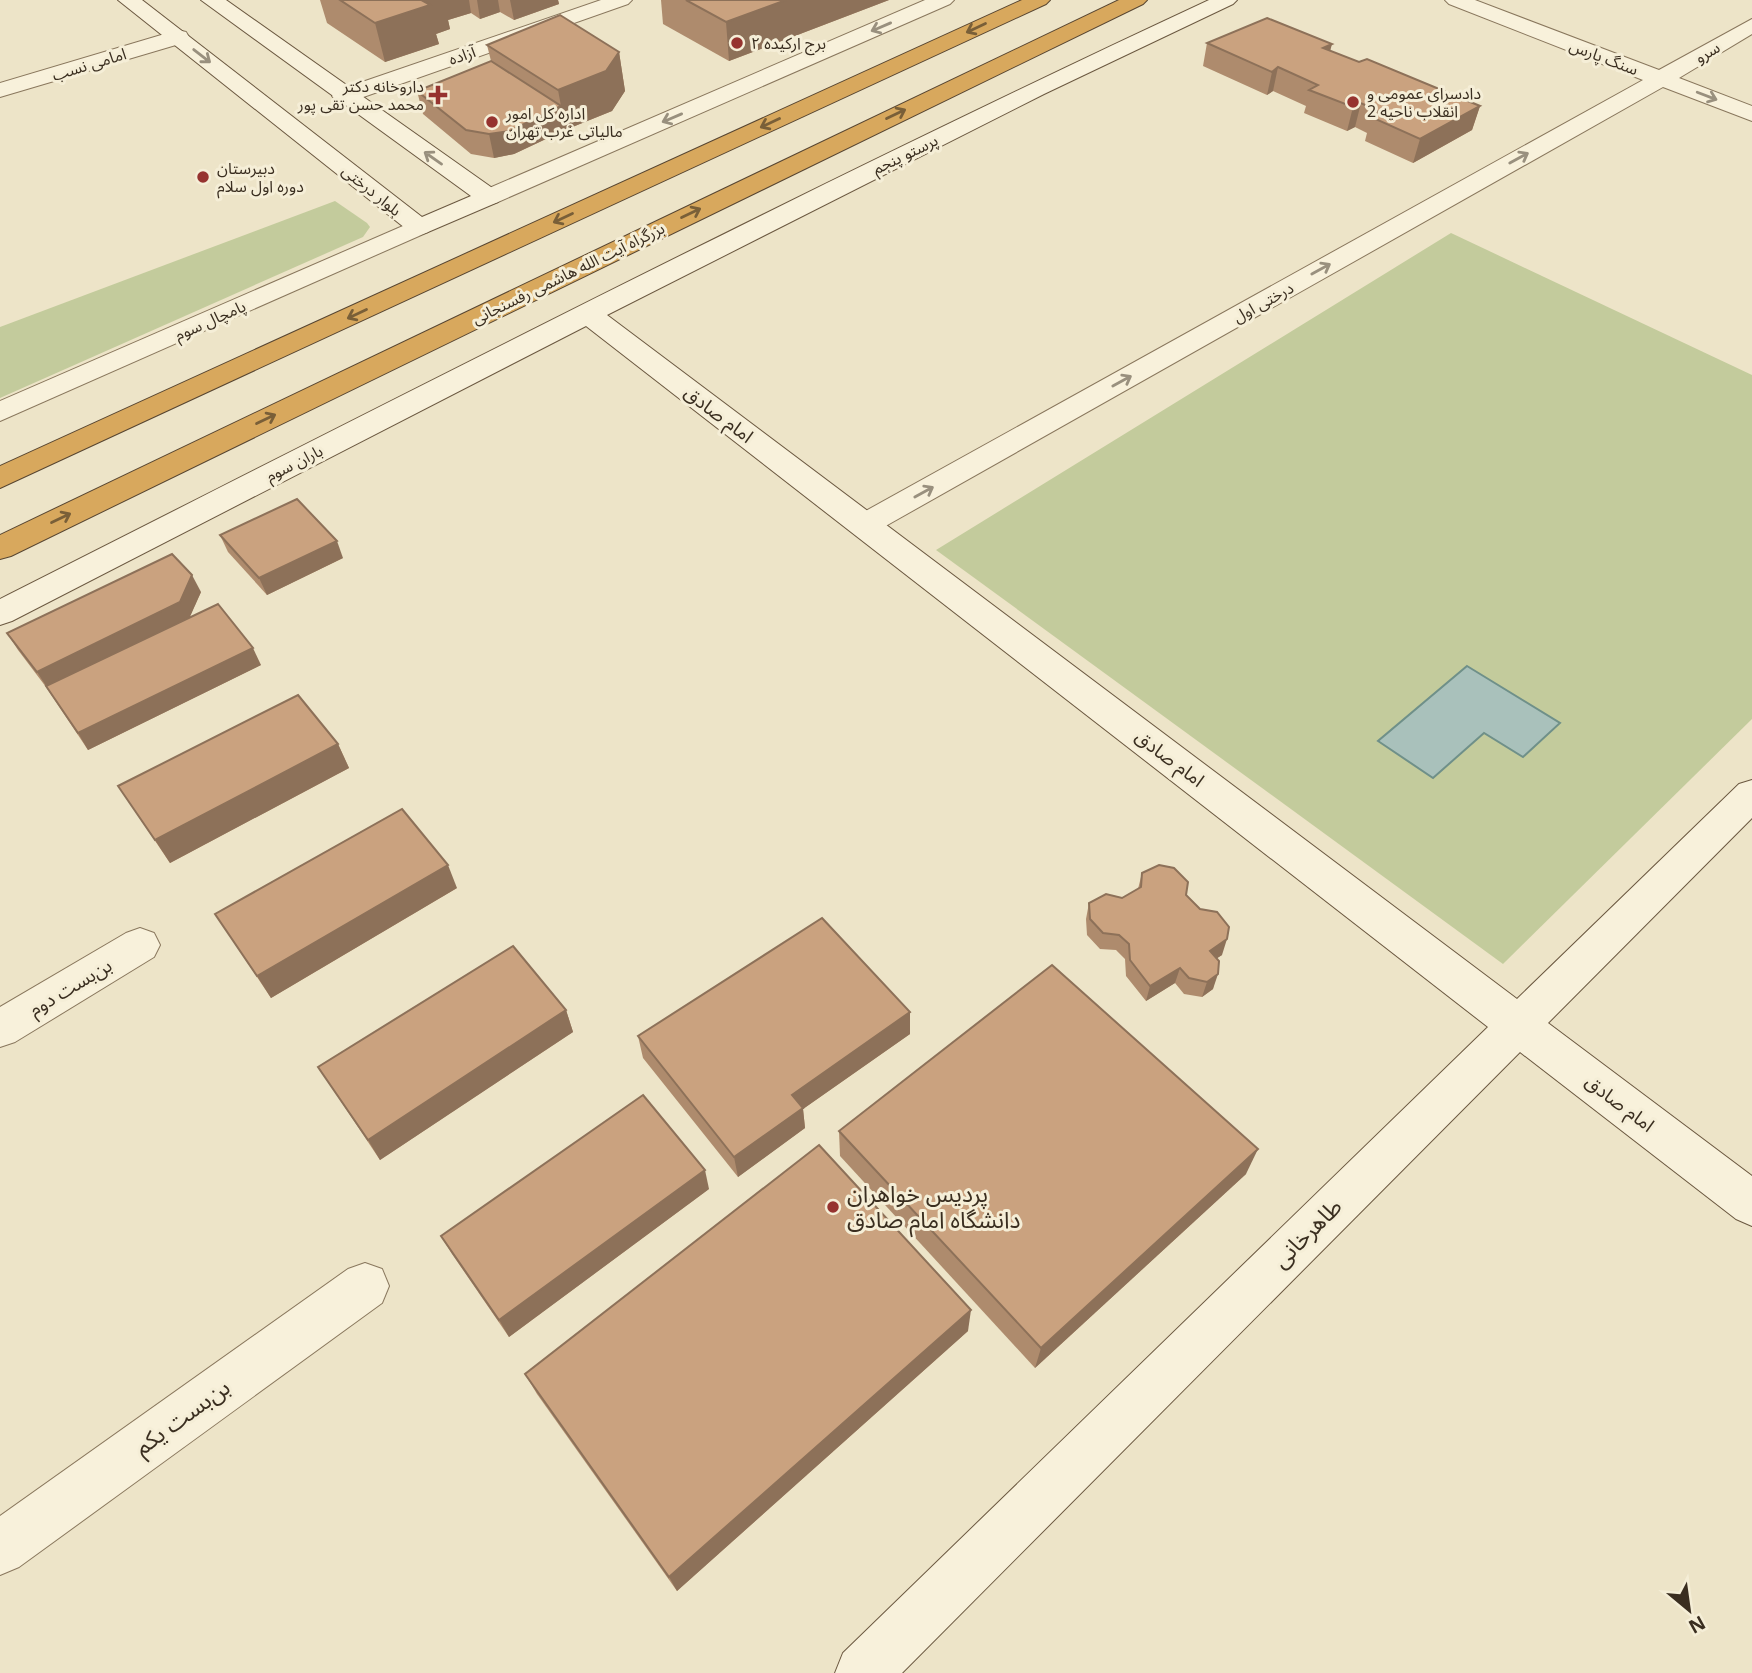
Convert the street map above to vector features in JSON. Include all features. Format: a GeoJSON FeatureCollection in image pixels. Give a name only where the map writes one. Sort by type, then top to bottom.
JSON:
{"type":"FeatureCollection","features":[{"type":"Feature","properties":{"kind":"highway"},"geometry":{"type":"LineString","coordinates":[[0,478],[1039,0]]}},
{"type":"Feature","properties":{"kind":"highway","name":"بزرگراه آیت الله هاشمی رفسنجانی"},"geometry":{"type":"LineString","coordinates":[[0,548],[1136,0]]}},
{"type":"Feature","properties":{"kind":"street","name":"بلوار درختی"},"geometry":{"type":"LineString","coordinates":[[129,0],[419,227],[943,0]]}},
{"type":"Feature","properties":{"kind":"street"},"geometry":{"type":"LineString","coordinates":[[212,0],[489,197]]}},
{"type":"Feature","properties":{"kind":"street","name":"آزاده"},"geometry":{"type":"LineString","coordinates":[[281,117],[621,0]]}},
{"type":"Feature","properties":{"kind":"street","name":"پرستو پنجم"},"geometry":{"type":"LineString","coordinates":[[587,313],[1036,89],[1226,0]]}},
{"type":"Feature","properties":{"kind":"street","name":"سنگ پارس"},"geometry":{"type":"LineString","coordinates":[[1456,0],[1752,114]]}},
{"type":"Feature","properties":{"kind":"street","name":"سرو"},"geometry":{"type":"LineString","coordinates":[[1661,79],[1752,25]]}},
{"type":"Feature","properties":{"kind":"street","name":"امامی نسب"},"geometry":{"type":"LineString","coordinates":[[0,90],[177,37]]}},
{"type":"Feature","properties":{"kind":"street","name":"درختی اول"},"geometry":{"type":"LineString","coordinates":[[864,525],[1661,79]]}},
{"type":"Feature","properties":{"kind":"street","name":"پامچال سوم"},"geometry":{"type":"LineString","coordinates":[[0,412],[419,227]]}},
{"type":"Feature","properties":{"kind":"street","name":"امام صادق"},"geometry":{"type":"LineString","coordinates":[[587,313],[1752,1204]]}},
{"type":"Feature","properties":{"kind":"street","name":"باران سوم"},"geometry":{"type":"LineString","coordinates":[[0,613],[587,313]]}},
{"type":"Feature","properties":{"kind":"street","name":"طاهرخانی"},"geometry":{"type":"LineString","coordinates":[[863,1673],[1752,794]]}},
{"type":"Feature","properties":{"kind":"street","name":"بن‌بست دوم"},"geometry":{"type":"LineString","coordinates":[[0,1029],[140,945]]}},
{"type":"Feature","properties":{"kind":"street","name":"بن‌بست یکم"},"geometry":{"type":"LineString","coordinates":[[0,1549],[365,1286]]}},
{"type":"Feature","properties":{"kind":"green space"},"geometry":{"type":"Polygon","coordinates":[[[335,201],[367,223],[370,227],[363,237],[0,398],[0,327],[335,201]]]}},
{"type":"Feature","properties":{"kind":"green space"},"geometry":{"type":"Polygon","coordinates":[[[1451,233],[1752,375],[1752,719],[1503,964],[936,550],[1451,233]]]}},
{"type":"Feature","properties":{"kind":"water"},"geometry":{"type":"Polygon","coordinates":[[[1467,666],[1560,723],[1523,757],[1484,733],[1433,778],[1378,741],[1467,666]]]}},
{"type":"Feature","properties":{"kind":"building"},"geometry":{"type":"Polygon","coordinates":[[[340,0],[421,0],[430,5],[375,23],[340,0]]]}},
{"type":"Feature","properties":{"kind":"building"},"geometry":{"type":"Polygon","coordinates":[[[686,0],[786,0],[726,22],[686,0]]]}},
{"type":"Feature","properties":{"kind":"building"},"geometry":{"type":"Polygon","coordinates":[[[560,15],[619,52],[606,71],[558,90],[487,45],[560,15]]]}},
{"type":"Feature","properties":{"kind":"building"},"geometry":{"type":"Polygon","coordinates":[[[1267,18],[1332,44],[1323,48],[1359,62],[1367,59],[1480,106],[1420,139],[1371,117],[1380,112],[1361,103],[1353,107],[1309,90],[1318,85],[1278,67],[1272,72],[1207,43],[1267,18]]]}},
{"type":"Feature","properties":{"kind":"building"},"geometry":{"type":"Polygon","coordinates":[[[491,61],[561,106],[510,131],[489,134],[466,130],[417,91],[491,61]]]}},
{"type":"Feature","properties":{"kind":"building"},"geometry":{"type":"Polygon","coordinates":[[[297,499],[337,541],[259,578],[220,535],[297,499]]]}},
{"type":"Feature","properties":{"kind":"building"},"geometry":{"type":"Polygon","coordinates":[[[172,554],[192,575],[180,602],[37,672],[7,633],[172,554]]]}},
{"type":"Feature","properties":{"kind":"building"},"geometry":{"type":"Polygon","coordinates":[[[218,604],[253,648],[78,733],[46,686],[218,604]]]}},
{"type":"Feature","properties":{"kind":"building"},"geometry":{"type":"Polygon","coordinates":[[[298,695],[338,744],[155,840],[118,786],[298,695]]]}},
{"type":"Feature","properties":{"kind":"building"},"geometry":{"type":"Polygon","coordinates":[[[402,809],[448,865],[257,976],[215,914],[402,809]]]}},
{"type":"Feature","properties":{"kind":"building"},"geometry":{"type":"Polygon","coordinates":[[[1159,865],[1174,868],[1188,882],[1186,895],[1200,909],[1217,912],[1229,927],[1227,939],[1210,951],[1219,961],[1218,974],[1207,982],[1189,978],[1180,968],[1150,986],[1130,960],[1129,944],[1119,935],[1103,933],[1090,919],[1089,903],[1106,894],[1122,898],[1141,887],[1142,873],[1159,865]]]}},
{"type":"Feature","properties":{"kind":"building"},"geometry":{"type":"Polygon","coordinates":[[[822,918],[910,1012],[792,1095],[803,1108],[734,1157],[638,1036],[822,918]]]}},
{"type":"Feature","properties":{"kind":"building"},"geometry":{"type":"Polygon","coordinates":[[[513,946],[566,1010],[368,1140],[318,1067],[513,946]]]}},
{"type":"Feature","properties":{"kind":"building"},"geometry":{"type":"Polygon","coordinates":[[[1052,965],[1258,1149],[1041,1348],[839,1131],[1052,965]]]}},
{"type":"Feature","properties":{"kind":"building"},"geometry":{"type":"Polygon","coordinates":[[[643,1095],[705,1170],[499,1320],[441,1236],[643,1095]]]}},
{"type":"Feature","properties":{"kind":"building"},"geometry":{"type":"Polygon","coordinates":[[[819,1145],[971,1310],[669,1577],[525,1374],[819,1145]]]}},
{"type":"Feature","properties":{"kind":"place","name":"برج ارکیده ۲"},"geometry":{"type":"Point","coordinates":[737,43]}},
{"type":"Feature","properties":{"kind":"place","name":"داروخانه دکتر محمد حسن تقی پور"},"geometry":{"type":"Point","coordinates":[438,95]}},
{"type":"Feature","properties":{"kind":"place","name":"دادسرای عمومی و انقلاب ناحیه 2"},"geometry":{"type":"Point","coordinates":[1353,102]}},
{"type":"Feature","properties":{"kind":"place","name":"اداره کل امور مالیاتی غرب تهران"},"geometry":{"type":"Point","coordinates":[492,122]}},
{"type":"Feature","properties":{"kind":"place","name":"دبیرستان دوره اول سلام"},"geometry":{"type":"Point","coordinates":[203,177]}},
{"type":"Feature","properties":{"kind":"place","name":"پردیس خواهران دانشگاه امام صادق"},"geometry":{"type":"Point","coordinates":[833,1207]}}]}
